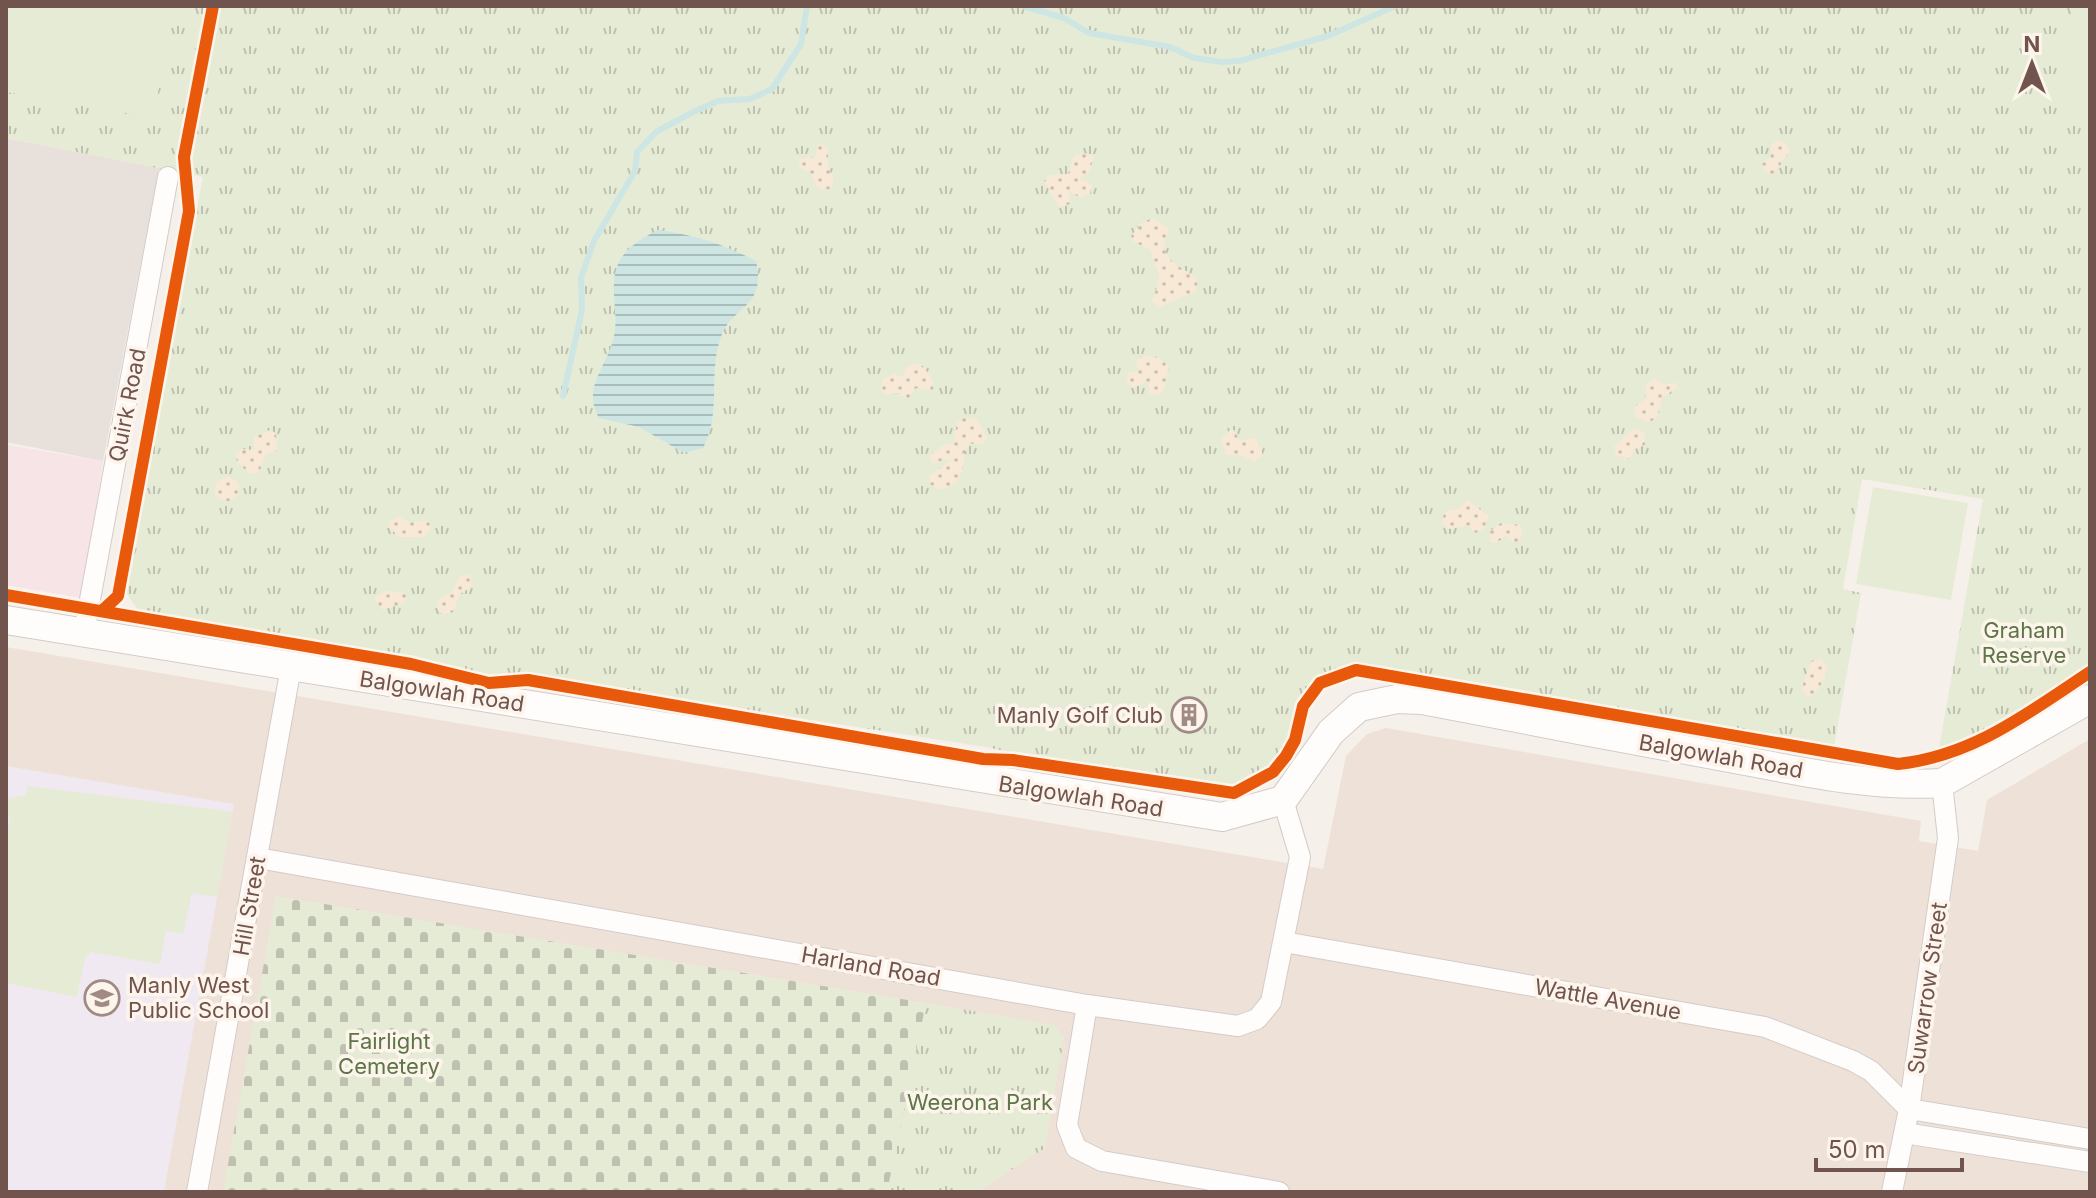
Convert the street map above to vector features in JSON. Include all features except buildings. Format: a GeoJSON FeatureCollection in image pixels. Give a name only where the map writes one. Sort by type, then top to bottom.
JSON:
{"type":"FeatureCollection","features":[{"type":"Feature","properties":{"kind":"street","name":"Quirk Road"},"geometry":{"type":"LineString","coordinates":[[84,632],[168,177]]}},
{"type":"Feature","properties":{"kind":"street","name":"Balgowlah Road"},"geometry":{"type":"LineString","coordinates":[[6,620],[1208,817],[1237,816],[1283,800],[1341,720],[1359,707],[1397,699],[1422,700],[1899,785],[1942,783],[2090,699]]}},
{"type":"Feature","properties":{"kind":"street","name":"Hill Street"},"geometry":{"type":"LineString","coordinates":[[197,1192],[291,667]]}},
{"type":"Feature","properties":{"kind":"street","name":"Suwarrow Street"},"geometry":{"type":"LineString","coordinates":[[1892,1192],[1909,1109],[1948,838],[1942,783]]}},
{"type":"Feature","properties":{"kind":"street","name":"Harland Road"},"geometry":{"type":"LineString","coordinates":[[258,858],[1087,1005],[1222,1026],[1249,1024],[1265,1012],[1271,1002],[1300,857],[1283,800]]}},
{"type":"Feature","properties":{"kind":"street","name":"Wattle Avenue"},"geometry":{"type":"LineString","coordinates":[[1284,942],[1765,1027],[1871,1071],[1909,1109]]}},
{"type":"Feature","properties":{"kind":"street"},"geometry":{"type":"LineString","coordinates":[[1087,1005],[1067,1125],[1076,1148],[1102,1161],[1279,1192]]}},
{"type":"Feature","properties":{"kind":"street"},"geometry":{"type":"LineString","coordinates":[[1909,1109],[2090,1139]]}},
{"type":"Feature","properties":{"kind":"street"},"geometry":{"type":"LineString","coordinates":[[1904,1133],[2090,1162]]}},
{"type":"Feature","properties":{"kind":"shaded area"},"geometry":{"type":"Polygon","coordinates":[[[6,138],[159,168],[103,461],[6,442],[6,138]]]}},
{"type":"Feature","properties":{"kind":"shaded area"},"geometry":{"type":"Polygon","coordinates":[[[6,445],[103,461],[82,598],[6,585],[6,445]]]}},
{"type":"Feature","properties":{"kind":"shaded area"},"geometry":{"type":"Polygon","coordinates":[[[6,647],[1323,869],[1346,756],[1367,734],[1386,728],[1921,821],[1919,841],[1978,851],[1987,800],[2090,739],[2090,1192],[6,1192],[6,647]]]}},
{"type":"Feature","properties":{"kind":"shaded area","name":"Manly West Public School"},"geometry":{"type":"Polygon","coordinates":[[[6,766],[234,804],[164,1192],[6,1192],[6,766]]]}},
{"type":"Feature","properties":{"kind":"green space","name":"Manly Golf Club"},"geometry":{"type":"Polygon","coordinates":[[[6,6],[2090,6],[2090,684],[1998,740],[1958,753],[1938,754],[1983,499],[1862,479],[1843,589],[1861,593],[1834,747],[1749,737],[1364,666],[1336,671],[1311,683],[1300,699],[1290,737],[1282,751],[1263,771],[1231,791],[1075,766],[986,747],[527,676],[490,680],[369,651],[138,610],[125,591],[203,177],[6,138],[6,6]]]}},
{"type":"Feature","properties":{"kind":"green space"},"geometry":{"type":"Polygon","coordinates":[[[6,6],[172,6],[154,118],[6,92],[6,6]]]}},
{"type":"Feature","properties":{"kind":"green space"},"geometry":{"type":"Polygon","coordinates":[[[2073,6],[2090,6],[2090,113],[2054,107],[2073,6]]]}},
{"type":"Feature","properties":{"kind":"green space"},"geometry":{"type":"Polygon","coordinates":[[[1873,487],[1968,503],[1951,600],[1856,584],[1873,487]]]}},
{"type":"Feature","properties":{"kind":"green space"},"geometry":{"type":"Polygon","coordinates":[[[28,786],[233,812],[217,897],[192,893],[183,934],[166,931],[160,964],[91,952],[85,958],[77,997],[6,983],[6,839],[10,817],[6,816],[6,799],[26,795],[28,786]]]}},
{"type":"Feature","properties":{"kind":"green space","name":"Fairlight Cemetery"},"geometry":{"type":"Polygon","coordinates":[[[276,896],[926,1003],[887,1192],[223,1192],[276,896]]]}},
{"type":"Feature","properties":{"kind":"green space","name":"Weerona Park"},"geometry":{"type":"Polygon","coordinates":[[[926,1003],[1054,1025],[1064,1038],[1045,1148],[977,1192],[887,1192],[926,1003]]]}},
{"type":"Feature","properties":{"kind":"sand"},"geometry":{"type":"Polygon","coordinates":[[[1777,140],[1786,143],[1790,151],[1773,175],[1764,171],[1762,164],[1771,156],[1771,146],[1777,140]]]}},
{"type":"Feature","properties":{"kind":"sand"},"geometry":{"type":"Polygon","coordinates":[[[818,144],[828,148],[828,168],[834,178],[832,187],[827,190],[817,187],[811,173],[799,167],[800,159],[815,157],[818,144]]]}},
{"type":"Feature","properties":{"kind":"sand"},"geometry":{"type":"Polygon","coordinates":[[[1085,153],[1094,157],[1089,172],[1080,179],[1092,184],[1090,194],[1081,198],[1068,191],[1070,204],[1059,207],[1044,181],[1051,175],[1068,174],[1074,156],[1085,153]]]}},
{"type":"Feature","properties":{"kind":"sand"},"geometry":{"type":"Polygon","coordinates":[[[1152,218],[1168,229],[1165,246],[1168,256],[1198,282],[1195,293],[1160,307],[1152,301],[1159,274],[1150,249],[1134,242],[1131,236],[1140,224],[1152,218]]]}},
{"type":"Feature","properties":{"kind":"sand"},"geometry":{"type":"Polygon","coordinates":[[[1142,356],[1159,357],[1169,367],[1164,390],[1159,395],[1150,394],[1147,382],[1133,387],[1126,381],[1128,373],[1139,371],[1136,362],[1142,356]]]}},
{"type":"Feature","properties":{"kind":"sand"},"geometry":{"type":"Polygon","coordinates":[[[914,363],[928,373],[933,390],[916,388],[908,399],[897,393],[887,395],[881,391],[883,379],[895,374],[903,377],[906,368],[914,363]]]}},
{"type":"Feature","properties":{"kind":"sand"},"geometry":{"type":"Polygon","coordinates":[[[1654,379],[1663,384],[1677,383],[1678,387],[1662,398],[1658,417],[1648,423],[1635,416],[1634,407],[1645,399],[1647,384],[1654,379]]]}},
{"type":"Feature","properties":{"kind":"sand"},"geometry":{"type":"Polygon","coordinates":[[[965,417],[978,420],[987,439],[982,445],[969,443],[962,472],[955,484],[937,489],[929,483],[929,476],[951,461],[946,459],[932,464],[930,456],[943,445],[953,444],[957,423],[965,417]]]}},
{"type":"Feature","properties":{"kind":"sand"},"geometry":{"type":"Polygon","coordinates":[[[1638,429],[1645,434],[1645,445],[1635,449],[1629,459],[1616,455],[1614,447],[1630,431],[1638,429]]]}},
{"type":"Feature","properties":{"kind":"sand"},"geometry":{"type":"Polygon","coordinates":[[[270,430],[276,433],[277,450],[265,455],[259,473],[250,474],[237,462],[236,454],[242,449],[254,450],[254,437],[270,430]]]}},
{"type":"Feature","properties":{"kind":"sand"},"geometry":{"type":"Polygon","coordinates":[[[1234,430],[1240,441],[1255,437],[1263,455],[1254,461],[1241,455],[1226,455],[1221,439],[1234,430]]]}},
{"type":"Feature","properties":{"kind":"sand"},"geometry":{"type":"Polygon","coordinates":[[[227,477],[235,481],[239,489],[235,497],[227,501],[219,497],[215,489],[219,481],[227,477]]]}},
{"type":"Feature","properties":{"kind":"sand"},"geometry":{"type":"Polygon","coordinates":[[[1467,500],[1489,516],[1483,530],[1475,533],[1468,525],[1450,529],[1441,524],[1445,511],[1459,509],[1467,500]]]}},
{"type":"Feature","properties":{"kind":"sand"},"geometry":{"type":"Polygon","coordinates":[[[399,517],[408,522],[429,521],[431,530],[423,537],[399,537],[389,527],[391,520],[399,517]]]}},
{"type":"Feature","properties":{"kind":"sand"},"geometry":{"type":"Polygon","coordinates":[[[1501,523],[1521,525],[1522,536],[1518,542],[1512,542],[1506,536],[1496,543],[1490,542],[1490,531],[1501,523]]]}},
{"type":"Feature","properties":{"kind":"sand"},"geometry":{"type":"Polygon","coordinates":[[[467,574],[472,577],[471,587],[460,594],[453,612],[443,615],[437,608],[439,599],[452,592],[460,577],[467,574]]]}},
{"type":"Feature","properties":{"kind":"sand"},"geometry":{"type":"Polygon","coordinates":[[[386,591],[405,593],[407,599],[402,604],[382,610],[374,597],[386,591]]]}},
{"type":"Feature","properties":{"kind":"sand"},"geometry":{"type":"Polygon","coordinates":[[[1821,659],[1827,666],[1825,678],[1814,695],[1807,696],[1801,690],[1811,661],[1821,659]]]}},
{"type":"Feature","properties":{"kind":"water"},"geometry":{"type":"Polygon","coordinates":[[[658,230],[696,237],[745,255],[756,261],[758,277],[752,298],[731,320],[720,340],[709,435],[703,448],[684,453],[639,427],[599,418],[594,407],[594,387],[614,336],[617,267],[628,249],[658,230]]]}},
{"type":"Feature","properties":{"kind":"waterway"},"geometry":{"type":"LineString","coordinates":[[563,396],[582,310],[581,278],[594,241],[635,171],[637,152],[656,132],[693,112],[718,101],[750,99],[772,89],[801,44],[807,6]]}},
{"type":"Feature","properties":{"kind":"waterway"},"geometry":{"type":"LineString","coordinates":[[1023,6],[1064,18],[1089,33],[1170,47],[1194,58],[1222,62],[1239,61],[1328,36],[1395,6]]}},
{"type":"Feature","properties":{"kind":"cycle path"},"geometry":{"type":"LineString","coordinates":[[103,610],[118,596],[189,211],[184,157],[213,6]]}},
{"type":"Feature","properties":{"kind":"cycle path"},"geometry":{"type":"LineString","coordinates":[[6,595],[411,664],[489,683],[528,680],[983,759],[1013,760],[1234,793],[1273,772],[1286,756],[1295,740],[1303,706],[1320,683],[1356,670],[1898,764],[1951,752],[1975,742],[2022,717],[2090,672]]}},
{"type":"Feature","properties":{"kind":"place","name":"Manly Golf Club"},"geometry":{"type":"Point","coordinates":[1189,715]}},
{"type":"Feature","properties":{"kind":"place","name":"Manly West Public School"},"geometry":{"type":"Point","coordinates":[102,998]}},
{"type":"Feature","properties":{"kind":"park label","name":"Graham Reserve"},"geometry":{"type":"Point","coordinates":[2024,642]}}]}
